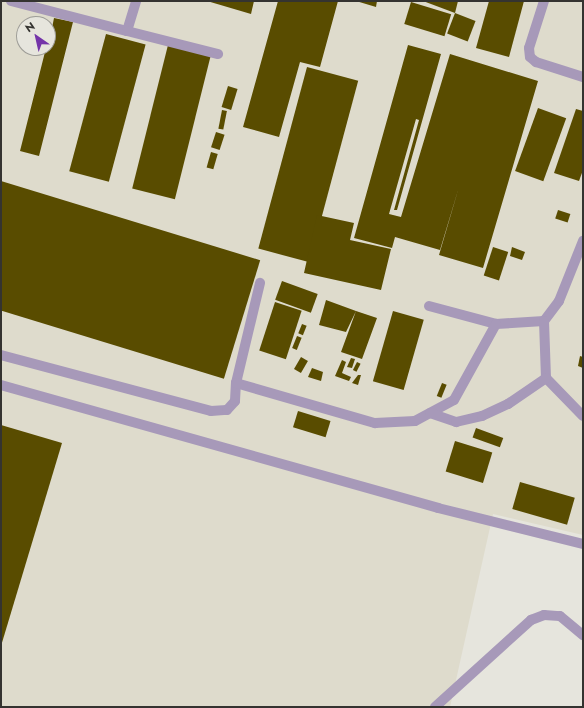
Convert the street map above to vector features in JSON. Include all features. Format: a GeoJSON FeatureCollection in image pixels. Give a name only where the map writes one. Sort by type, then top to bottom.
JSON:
{"type":"FeatureCollection","features":[{"type":"Feature","properties":{"kind":"street"},"geometry":{"type":"LineString","coordinates":[[12,1],[218,54]]}},
{"type":"Feature","properties":{"kind":"street"},"geometry":{"type":"LineString","coordinates":[[127,31],[136,1]]}},
{"type":"Feature","properties":{"kind":"street"},"geometry":{"type":"LineString","coordinates":[[544,1],[529,48],[530,57],[536,62],[583,77]]}},
{"type":"Feature","properties":{"kind":"street"},"geometry":{"type":"LineString","coordinates":[[583,241],[559,301],[544,321],[546,378],[583,416]]}},
{"type":"Feature","properties":{"kind":"street"},"geometry":{"type":"LineString","coordinates":[[1,356],[211,411],[227,410],[235,401],[236,384],[260,283]]}},
{"type":"Feature","properties":{"kind":"street"},"geometry":{"type":"LineString","coordinates":[[429,306],[496,324],[544,321]]}},
{"type":"Feature","properties":{"kind":"street"},"geometry":{"type":"LineString","coordinates":[[236,384],[375,423],[415,421],[454,400],[496,324]]}},
{"type":"Feature","properties":{"kind":"street"},"geometry":{"type":"LineString","coordinates":[[430,413],[456,422],[482,416],[508,404],[546,378]]}},
{"type":"Feature","properties":{"kind":"street"},"geometry":{"type":"LineString","coordinates":[[1,385],[438,508],[583,544]]}},
{"type":"Feature","properties":{"kind":"street"},"geometry":{"type":"LineString","coordinates":[[435,707],[531,620],[544,615],[560,616],[583,635]]}},
{"type":"Feature","properties":{"kind":"shaded area"},"geometry":{"type":"Polygon","coordinates":[[[1,1],[583,1],[583,535],[493,514],[450,707],[1,707],[1,1]]]}},
{"type":"Feature","properties":{"kind":"building"},"geometry":{"type":"Polygon","coordinates":[[[207,1],[254,1],[251,14],[207,1]]]}},
{"type":"Feature","properties":{"kind":"building"},"geometry":{"type":"Polygon","coordinates":[[[278,1],[338,1],[320,67],[300,62],[279,137],[243,127],[278,1]]]}},
{"type":"Feature","properties":{"kind":"building"},"geometry":{"type":"Polygon","coordinates":[[[356,1],[377,1],[376,7],[356,1]]]}},
{"type":"Feature","properties":{"kind":"building"},"geometry":{"type":"Polygon","coordinates":[[[423,1],[458,1],[455,13],[423,1]]]}},
{"type":"Feature","properties":{"kind":"building"},"geometry":{"type":"Polygon","coordinates":[[[489,1],[524,1],[509,57],[476,48],[489,1]]]}},
{"type":"Feature","properties":{"kind":"building"},"geometry":{"type":"Polygon","coordinates":[[[411,2],[451,14],[444,36],[404,24],[411,2]]]}},
{"type":"Feature","properties":{"kind":"building"},"geometry":{"type":"Polygon","coordinates":[[[455,13],[476,21],[468,41],[447,34],[455,13]]]}},
{"type":"Feature","properties":{"kind":"building"},"geometry":{"type":"Polygon","coordinates":[[[56,18],[73,22],[39,156],[20,151],[44,56],[56,56],[56,18]]]}},
{"type":"Feature","properties":{"kind":"building"},"geometry":{"type":"Polygon","coordinates":[[[106,34],[146,45],[109,182],[69,171],[106,34]]]}},
{"type":"Feature","properties":{"kind":"building"},"geometry":{"type":"Polygon","coordinates":[[[168,45],[211,56],[175,199],[132,189],[168,45]]]}},
{"type":"Feature","properties":{"kind":"building"},"geometry":{"type":"Polygon","coordinates":[[[408,45],[441,54],[397,210],[394,210],[419,120],[416,119],[389,214],[401,217],[450,54],[538,81],[483,268],[439,255],[459,187],[440,250],[395,237],[392,248],[354,238],[408,45]]]}},
{"type":"Feature","properties":{"kind":"building"},"geometry":{"type":"Polygon","coordinates":[[[307,67],[358,81],[310,262],[258,249],[307,67]]]}},
{"type":"Feature","properties":{"kind":"building"},"geometry":{"type":"Polygon","coordinates":[[[228,86],[238,89],[231,110],[222,107],[228,86]]]}},
{"type":"Feature","properties":{"kind":"building"},"geometry":{"type":"Polygon","coordinates":[[[538,108],[566,118],[543,181],[515,171],[538,108]]]}},
{"type":"Feature","properties":{"kind":"building"},"geometry":{"type":"Polygon","coordinates":[[[576,109],[583,111],[583,170],[579,181],[554,173],[576,109]]]}},
{"type":"Feature","properties":{"kind":"building"},"geometry":{"type":"Polygon","coordinates":[[[222,110],[227,111],[223,130],[218,129],[222,110]]]}},
{"type":"Feature","properties":{"kind":"building"},"geometry":{"type":"Polygon","coordinates":[[[216,132],[225,135],[220,150],[211,147],[216,132]]]}},
{"type":"Feature","properties":{"kind":"building"},"geometry":{"type":"Polygon","coordinates":[[[211,152],[218,154],[213,169],[207,167],[211,152]]]}},
{"type":"Feature","properties":{"kind":"building"},"geometry":{"type":"Polygon","coordinates":[[[1,181],[260,260],[224,379],[1,311],[1,181]]]}},
{"type":"Feature","properties":{"kind":"building"},"geometry":{"type":"Polygon","coordinates":[[[558,210],[570,214],[568,223],[555,219],[558,210]]]}},
{"type":"Feature","properties":{"kind":"building"},"geometry":{"type":"Polygon","coordinates":[[[317,215],[354,223],[350,240],[391,249],[381,290],[304,273],[317,215]]]}},
{"type":"Feature","properties":{"kind":"building"},"geometry":{"type":"Polygon","coordinates":[[[493,247],[508,252],[499,280],[484,276],[493,247]]]}},
{"type":"Feature","properties":{"kind":"building"},"geometry":{"type":"Polygon","coordinates":[[[512,247],[525,252],[522,260],[510,256],[512,247]]]}},
{"type":"Feature","properties":{"kind":"building"},"geometry":{"type":"Polygon","coordinates":[[[282,281],[318,294],[311,313],[275,300],[282,281]]]}},
{"type":"Feature","properties":{"kind":"building"},"geometry":{"type":"Polygon","coordinates":[[[326,300],[356,311],[346,332],[319,325],[326,300]]]}},
{"type":"Feature","properties":{"kind":"building"},"geometry":{"type":"Polygon","coordinates":[[[275,302],[302,311],[286,359],[259,351],[275,302]]]}},
{"type":"Feature","properties":{"kind":"building"},"geometry":{"type":"Polygon","coordinates":[[[356,311],[377,318],[362,359],[341,352],[356,311]]]}},
{"type":"Feature","properties":{"kind":"building"},"geometry":{"type":"Polygon","coordinates":[[[393,311],[424,320],[404,390],[373,381],[393,311]]]}},
{"type":"Feature","properties":{"kind":"building"},"geometry":{"type":"Polygon","coordinates":[[[302,324],[307,326],[303,335],[298,333],[302,324]]]}},
{"type":"Feature","properties":{"kind":"building"},"geometry":{"type":"Polygon","coordinates":[[[297,336],[302,338],[297,350],[292,348],[297,336]]]}},
{"type":"Feature","properties":{"kind":"building"},"geometry":{"type":"Polygon","coordinates":[[[580,356],[583,357],[583,368],[578,366],[580,356]]]}},
{"type":"Feature","properties":{"kind":"building"},"geometry":{"type":"Polygon","coordinates":[[[301,357],[308,361],[301,373],[294,369],[301,357]]]}},
{"type":"Feature","properties":{"kind":"building"},"geometry":{"type":"Polygon","coordinates":[[[351,358],[355,359],[352,368],[347,367],[351,358]]]}},
{"type":"Feature","properties":{"kind":"building"},"geometry":{"type":"Polygon","coordinates":[[[342,360],[346,362],[342,373],[351,377],[349,381],[335,376],[342,360]]]}},
{"type":"Feature","properties":{"kind":"building"},"geometry":{"type":"Polygon","coordinates":[[[357,362],[361,364],[356,372],[353,370],[357,362]]]}},
{"type":"Feature","properties":{"kind":"building"},"geometry":{"type":"Polygon","coordinates":[[[312,368],[323,372],[321,381],[308,377],[312,368]]]}},
{"type":"Feature","properties":{"kind":"building"},"geometry":{"type":"Polygon","coordinates":[[[358,375],[361,375],[358,385],[352,383],[358,375]]]}},
{"type":"Feature","properties":{"kind":"building"},"geometry":{"type":"Polygon","coordinates":[[[442,383],[447,385],[441,398],[437,396],[442,383]]]}},
{"type":"Feature","properties":{"kind":"building"},"geometry":{"type":"Polygon","coordinates":[[[298,411],[331,421],[326,437],[293,427],[298,411]]]}},
{"type":"Feature","properties":{"kind":"building"},"geometry":{"type":"Polygon","coordinates":[[[1,425],[62,443],[1,646],[1,425]]]}},
{"type":"Feature","properties":{"kind":"building"},"geometry":{"type":"Polygon","coordinates":[[[476,428],[503,438],[500,447],[473,437],[476,428]]]}},
{"type":"Feature","properties":{"kind":"building"},"geometry":{"type":"Polygon","coordinates":[[[455,441],[492,452],[483,483],[446,472],[455,441]]]}},
{"type":"Feature","properties":{"kind":"building"},"geometry":{"type":"Polygon","coordinates":[[[520,482],[575,498],[567,525],[512,509],[520,482]]]}}]}
